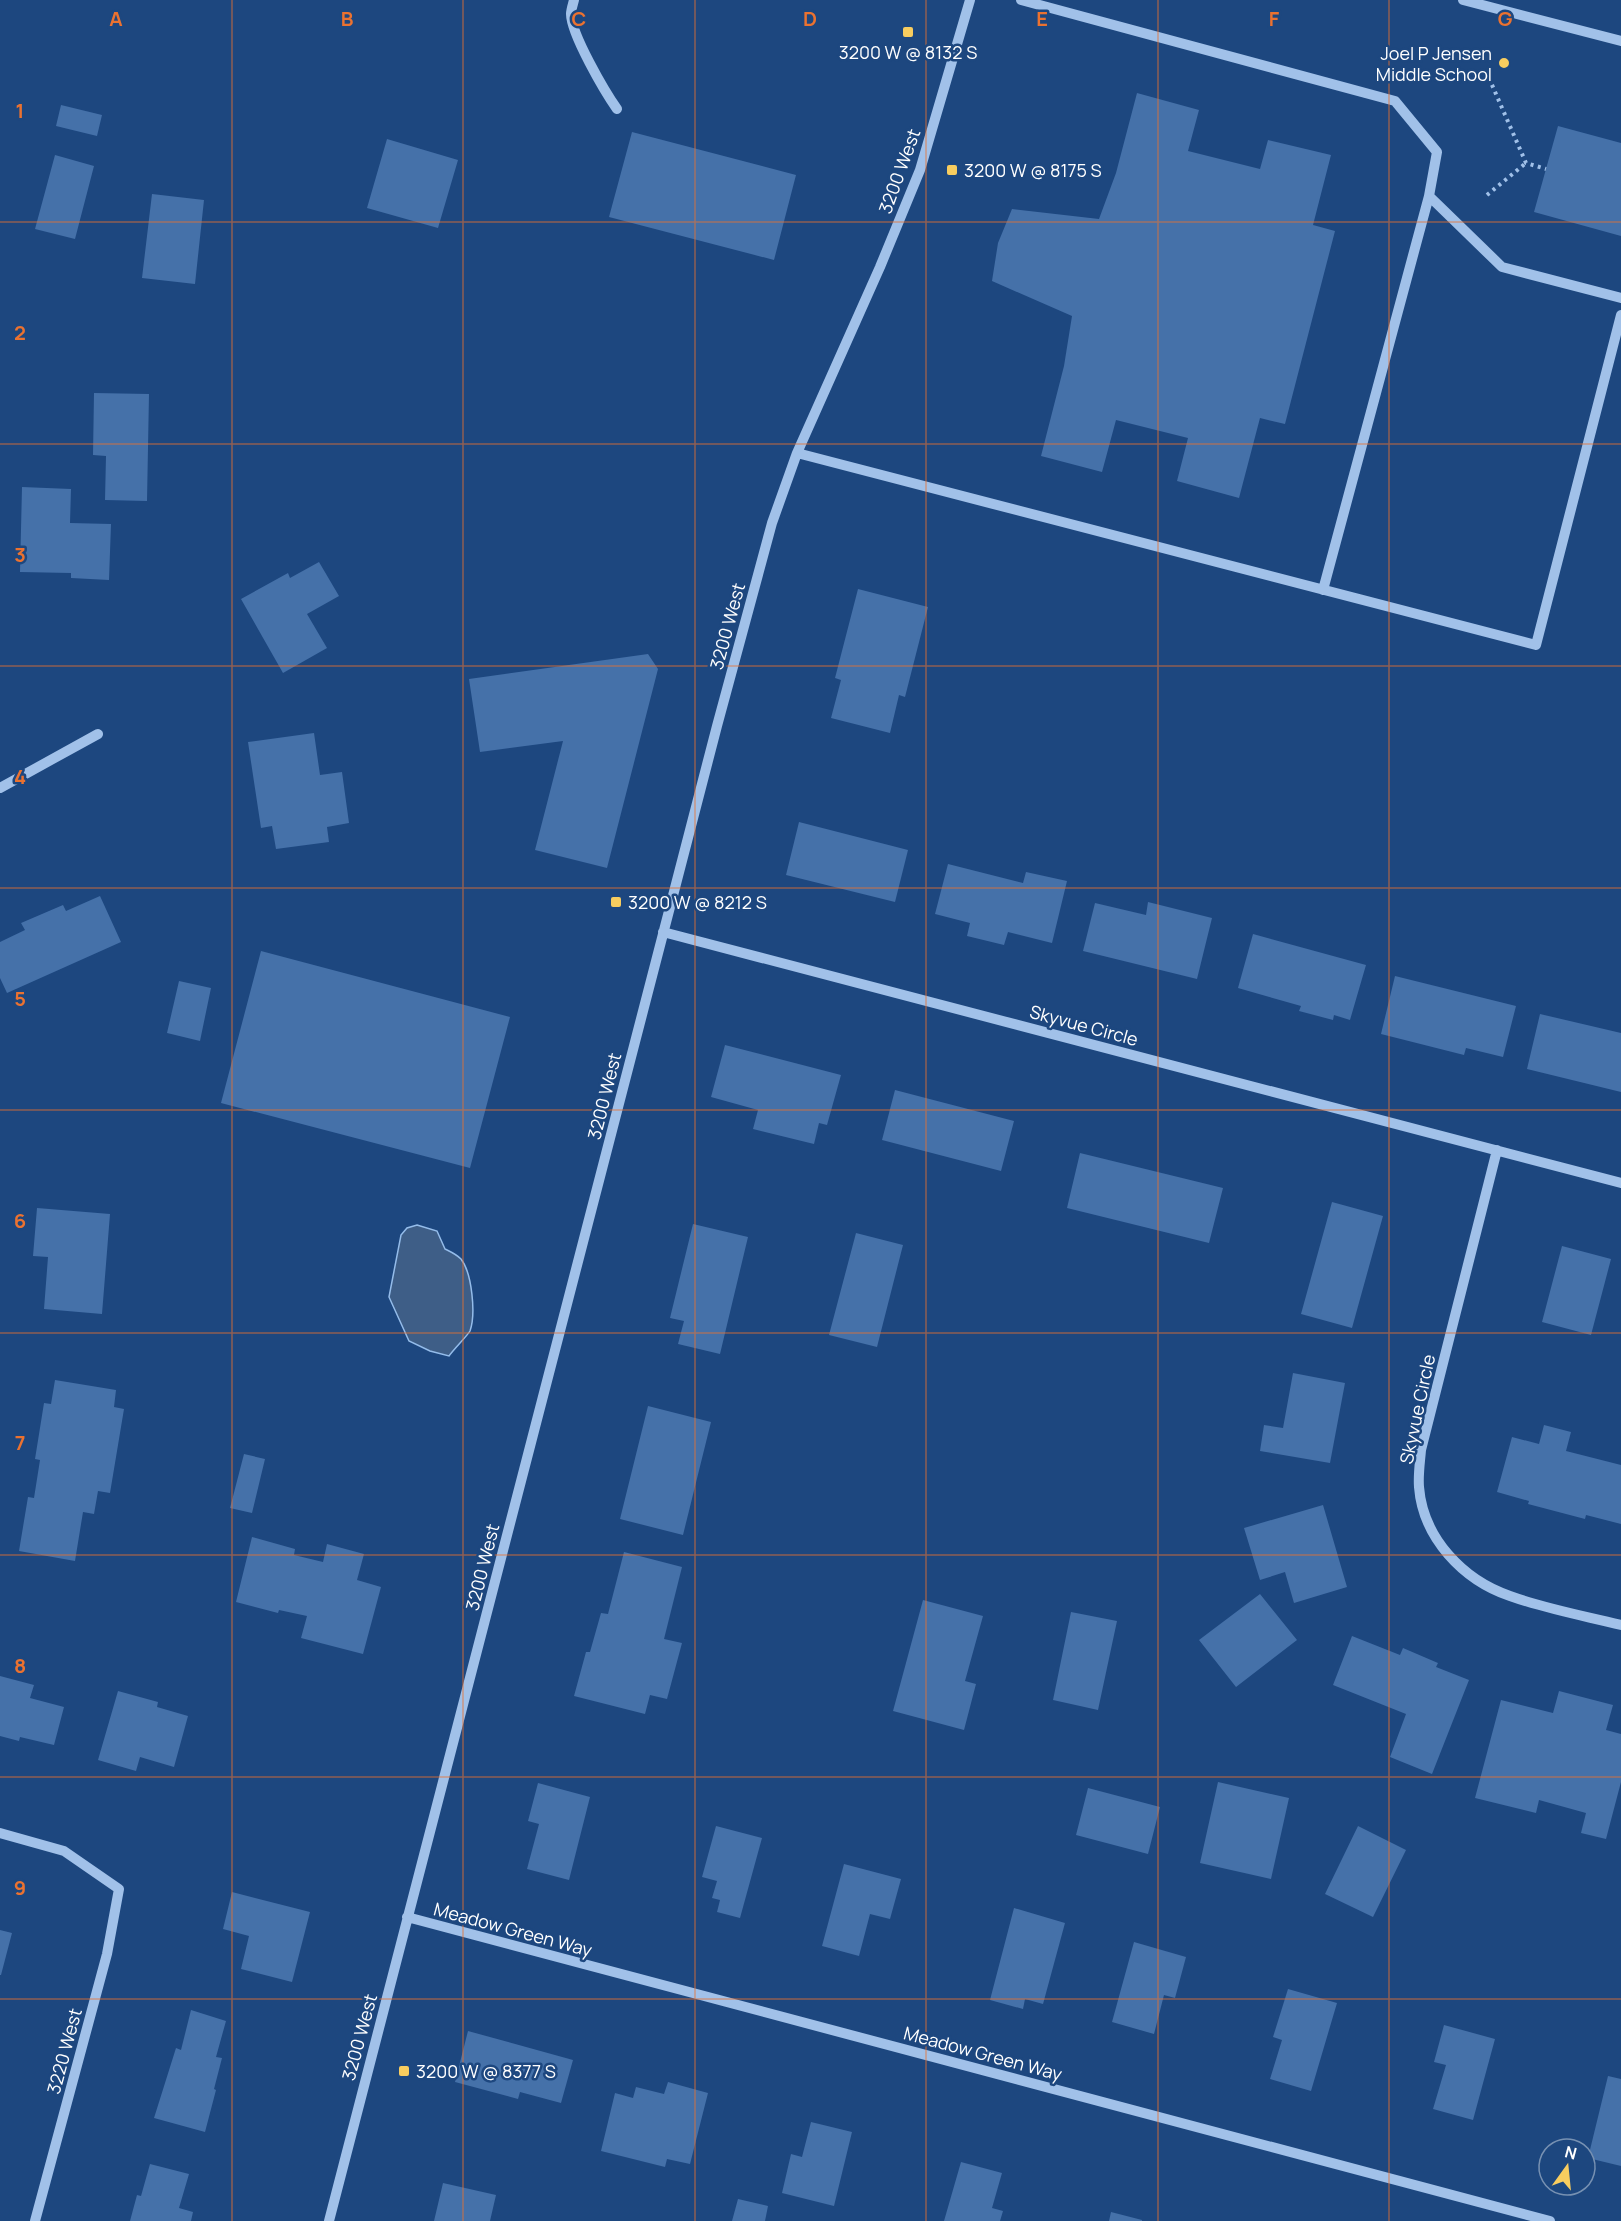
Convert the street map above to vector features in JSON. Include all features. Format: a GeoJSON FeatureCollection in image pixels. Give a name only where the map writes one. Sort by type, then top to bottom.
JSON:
{"type":"FeatureCollection","features":[{"type":"Feature","properties":{"kind":"street"},"geometry":{"type":"LineString","coordinates":[[574,0],[571,14],[573,26],[602,87],[617,109]]}},
{"type":"Feature","properties":{"kind":"street","name":"3200 West"},"geometry":{"type":"LineString","coordinates":[[329,2221],[663,932],[772,523],[797,453],[920,171],[970,0]]}},
{"type":"Feature","properties":{"kind":"street"},"geometry":{"type":"LineString","coordinates":[[1021,0],[1395,101],[1437,152],[1429,196],[1323,590]]}},
{"type":"Feature","properties":{"kind":"street"},"geometry":{"type":"LineString","coordinates":[[1463,0],[1621,41]]}},
{"type":"Feature","properties":{"kind":"street"},"geometry":{"type":"LineString","coordinates":[[1429,196],[1503,267],[1621,298]]}},
{"type":"Feature","properties":{"kind":"street"},"geometry":{"type":"LineString","coordinates":[[797,453],[1536,645],[1621,315]]}},
{"type":"Feature","properties":{"kind":"street"},"geometry":{"type":"LineString","coordinates":[[0,788],[98,734]]}},
{"type":"Feature","properties":{"kind":"street","name":"Skyvue Circle"},"geometry":{"type":"LineString","coordinates":[[663,932],[1621,1183]]}},
{"type":"Feature","properties":{"kind":"street","name":"Skyvue Circle"},"geometry":{"type":"LineString","coordinates":[[1497,1150],[1421,1450],[1419,1486],[1425,1520],[1439,1544],[1458,1566],[1482,1582],[1509,1596],[1621,1625]]}},
{"type":"Feature","properties":{"kind":"street","name":"3220 West"},"geometry":{"type":"LineString","coordinates":[[0,1833],[64,1851],[119,1889],[107,1954],[35,2221]]}},
{"type":"Feature","properties":{"kind":"street","name":"Meadow Green Way"},"geometry":{"type":"LineString","coordinates":[[407,1917],[1550,2221]]}},
{"type":"Feature","properties":{"kind":"path"},"geometry":{"type":"LineString","coordinates":[[1489,78],[1526,163],[1546,169]]}},
{"type":"Feature","properties":{"kind":"path"},"geometry":{"type":"LineString","coordinates":[[1487,195],[1526,163]]}},
{"type":"Feature","properties":{"kind":"water"},"geometry":{"type":"Polygon","coordinates":[[[417,1225],[437,1231],[445,1249],[461,1259],[468,1274],[472,1294],[472,1324],[470,1331],[449,1356],[430,1351],[409,1341],[389,1297],[401,1235],[407,1228],[417,1225]]]}},
{"type":"Feature","properties":{"kind":"building"},"geometry":{"type":"Polygon","coordinates":[[[1137,93],[1199,110],[1188,151],[1260,169],[1268,140],[1331,155],[1313,225],[1335,231],[1285,424],[1260,418],[1239,498],[1177,481],[1188,438],[1116,420],[1102,472],[1041,456],[1064,366],[1072,316],[992,281],[998,243],[1012,209],[1099,219],[1116,173],[1137,93]]]}},
{"type":"Feature","properties":{"kind":"building"},"geometry":{"type":"Polygon","coordinates":[[[61,105],[102,115],[97,136],[56,126],[61,105]]]}},
{"type":"Feature","properties":{"kind":"building"},"geometry":{"type":"Polygon","coordinates":[[[1558,126],[1621,143],[1621,236],[1534,212],[1558,126]]]}},
{"type":"Feature","properties":{"kind":"building"},"geometry":{"type":"Polygon","coordinates":[[[632,132],[796,175],[774,260],[609,217],[632,132]]]}},
{"type":"Feature","properties":{"kind":"building"},"geometry":{"type":"Polygon","coordinates":[[[387,139],[458,160],[438,228],[367,208],[387,139]]]}},
{"type":"Feature","properties":{"kind":"building"},"geometry":{"type":"Polygon","coordinates":[[[55,155],[94,166],[75,239],[35,229],[55,155]]]}},
{"type":"Feature","properties":{"kind":"building"},"geometry":{"type":"Polygon","coordinates":[[[152,194],[204,200],[195,284],[142,278],[152,194]]]}},
{"type":"Feature","properties":{"kind":"building"},"geometry":{"type":"Polygon","coordinates":[[[94,393],[149,394],[147,501],[105,500],[106,456],[93,455],[94,393]]]}},
{"type":"Feature","properties":{"kind":"building"},"geometry":{"type":"Polygon","coordinates":[[[22,487],[71,489],[70,523],[111,524],[109,580],[71,578],[71,573],[20,572],[22,487]]]}},
{"type":"Feature","properties":{"kind":"building"},"geometry":{"type":"Polygon","coordinates":[[[319,562],[339,596],[307,614],[327,648],[283,673],[241,599],[288,573],[290,578],[319,562]]]}},
{"type":"Feature","properties":{"kind":"building"},"geometry":{"type":"Polygon","coordinates":[[[858,589],[928,607],[905,697],[899,695],[890,733],[831,718],[841,680],[835,678],[858,589]]]}},
{"type":"Feature","properties":{"kind":"building"},"geometry":{"type":"Polygon","coordinates":[[[648,654],[658,669],[607,868],[535,850],[563,741],[480,752],[469,679],[648,654]]]}},
{"type":"Feature","properties":{"kind":"building"},"geometry":{"type":"Polygon","coordinates":[[[314,733],[320,775],[342,772],[349,823],[327,827],[329,842],[276,849],[272,826],[261,828],[248,742],[314,733]]]}},
{"type":"Feature","properties":{"kind":"building"},"geometry":{"type":"Polygon","coordinates":[[[799,822],[908,850],[895,902],[786,875],[799,822]]]}},
{"type":"Feature","properties":{"kind":"building"},"geometry":{"type":"Polygon","coordinates":[[[948,864],[1023,883],[1026,872],[1067,881],[1052,943],[1008,932],[1004,945],[967,936],[970,923],[935,914],[948,864]]]}},
{"type":"Feature","properties":{"kind":"building"},"geometry":{"type":"Polygon","coordinates":[[[100,896],[121,942],[7,993],[0,978],[0,942],[25,930],[21,923],[63,905],[66,911],[100,896]]]}},
{"type":"Feature","properties":{"kind":"building"},"geometry":{"type":"Polygon","coordinates":[[[1148,902],[1212,918],[1197,979],[1083,951],[1095,903],[1146,915],[1148,902]]]}},
{"type":"Feature","properties":{"kind":"building"},"geometry":{"type":"Polygon","coordinates":[[[1253,934],[1366,965],[1350,1020],[1334,1015],[1333,1020],[1299,1011],[1301,1006],[1238,988],[1253,934]]]}},
{"type":"Feature","properties":{"kind":"building"},"geometry":{"type":"Polygon","coordinates":[[[261,951],[510,1017],[470,1168],[221,1103],[261,951]]]}},
{"type":"Feature","properties":{"kind":"building"},"geometry":{"type":"Polygon","coordinates":[[[1395,976],[1516,1006],[1503,1057],[1466,1048],[1464,1055],[1381,1034],[1395,976]]]}},
{"type":"Feature","properties":{"kind":"building"},"geometry":{"type":"Polygon","coordinates":[[[179,981],[211,988],[200,1041],[167,1033],[179,981]]]}},
{"type":"Feature","properties":{"kind":"building"},"geometry":{"type":"Polygon","coordinates":[[[1540,1014],[1621,1033],[1621,1092],[1527,1069],[1540,1014]]]}},
{"type":"Feature","properties":{"kind":"building"},"geometry":{"type":"Polygon","coordinates":[[[725,1045],[841,1075],[827,1125],[819,1123],[814,1144],[753,1129],[758,1110],[711,1097],[725,1045]]]}},
{"type":"Feature","properties":{"kind":"building"},"geometry":{"type":"Polygon","coordinates":[[[895,1090],[1014,1121],[1001,1171],[882,1140],[895,1090]]]}},
{"type":"Feature","properties":{"kind":"building"},"geometry":{"type":"Polygon","coordinates":[[[1080,1153],[1223,1188],[1209,1243],[1067,1208],[1080,1153]]]}},
{"type":"Feature","properties":{"kind":"building"},"geometry":{"type":"Polygon","coordinates":[[[1332,1202],[1383,1216],[1352,1328],[1301,1314],[1332,1202]]]}},
{"type":"Feature","properties":{"kind":"building"},"geometry":{"type":"Polygon","coordinates":[[[37,1208],[110,1214],[102,1314],[44,1309],[48,1257],[33,1256],[37,1208]]]}},
{"type":"Feature","properties":{"kind":"building"},"geometry":{"type":"Polygon","coordinates":[[[693,1224],[748,1237],[720,1354],[678,1344],[684,1321],[670,1318],[693,1224]]]}},
{"type":"Feature","properties":{"kind":"building"},"geometry":{"type":"Polygon","coordinates":[[[856,1233],[903,1245],[877,1347],[829,1335],[856,1233]]]}},
{"type":"Feature","properties":{"kind":"building"},"geometry":{"type":"Polygon","coordinates":[[[1562,1246],[1611,1259],[1591,1335],[1542,1322],[1562,1246]]]}},
{"type":"Feature","properties":{"kind":"building"},"geometry":{"type":"Polygon","coordinates":[[[1293,1373],[1345,1383],[1330,1463],[1260,1451],[1264,1425],[1283,1428],[1293,1373]]]}},
{"type":"Feature","properties":{"kind":"building"},"geometry":{"type":"Polygon","coordinates":[[[55,1380],[116,1390],[114,1407],[124,1409],[110,1493],[98,1491],[94,1514],[83,1512],[75,1561],[19,1551],[28,1497],[34,1498],[40,1460],[35,1459],[44,1403],[51,1404],[55,1380]]]}},
{"type":"Feature","properties":{"kind":"building"},"geometry":{"type":"Polygon","coordinates":[[[648,1406],[711,1422],[683,1535],[620,1519],[648,1406]]]}},
{"type":"Feature","properties":{"kind":"building"},"geometry":{"type":"Polygon","coordinates":[[[1544,1425],[1571,1432],[1566,1451],[1621,1465],[1621,1524],[1586,1515],[1585,1519],[1528,1504],[1529,1501],[1497,1492],[1512,1437],[1539,1444],[1544,1425]]]}},
{"type":"Feature","properties":{"kind":"building"},"geometry":{"type":"Polygon","coordinates":[[[244,1454],[265,1459],[252,1513],[230,1508],[244,1454]]]}},
{"type":"Feature","properties":{"kind":"building"},"geometry":{"type":"Polygon","coordinates":[[[1323,1505],[1347,1587],[1294,1603],[1285,1572],[1260,1580],[1244,1528],[1323,1505]]]}},
{"type":"Feature","properties":{"kind":"building"},"geometry":{"type":"Polygon","coordinates":[[[252,1537],[295,1549],[294,1555],[323,1562],[327,1544],[364,1554],[357,1580],[381,1587],[363,1654],[301,1638],[307,1616],[279,1610],[278,1613],[236,1602],[252,1537]]]}},
{"type":"Feature","properties":{"kind":"building"},"geometry":{"type":"Polygon","coordinates":[[[624,1552],[682,1567],[664,1639],[682,1643],[667,1699],[650,1695],[645,1714],[574,1696],[586,1652],[590,1652],[601,1613],[608,1614],[624,1552]]]}},
{"type":"Feature","properties":{"kind":"building"},"geometry":{"type":"Polygon","coordinates":[[[1260,1594],[1297,1640],[1236,1687],[1199,1640],[1260,1594]]]}},
{"type":"Feature","properties":{"kind":"building"},"geometry":{"type":"Polygon","coordinates":[[[923,1600],[983,1616],[965,1681],[976,1684],[964,1730],[893,1711],[923,1600]]]}},
{"type":"Feature","properties":{"kind":"building"},"geometry":{"type":"Polygon","coordinates":[[[1071,1612],[1117,1621],[1098,1710],[1053,1700],[1071,1612]]]}},
{"type":"Feature","properties":{"kind":"building"},"geometry":{"type":"Polygon","coordinates":[[[1352,1636],[1400,1655],[1403,1648],[1438,1663],[1436,1667],[1469,1680],[1432,1774],[1390,1757],[1406,1714],[1333,1685],[1352,1636]]]}},
{"type":"Feature","properties":{"kind":"building"},"geometry":{"type":"Polygon","coordinates":[[[0,1676],[34,1685],[30,1698],[64,1707],[54,1745],[20,1737],[19,1741],[0,1736],[0,1676]]]}},
{"type":"Feature","properties":{"kind":"building"},"geometry":{"type":"Polygon","coordinates":[[[118,1691],[158,1702],[157,1707],[188,1716],[174,1767],[140,1757],[136,1771],[98,1760],[118,1691]]]}},
{"type":"Feature","properties":{"kind":"building"},"geometry":{"type":"Polygon","coordinates":[[[1559,1691],[1613,1705],[1606,1730],[1621,1734],[1621,1782],[1606,1839],[1581,1833],[1586,1813],[1539,1800],[1536,1813],[1475,1798],[1501,1700],[1553,1713],[1559,1691]]]}},
{"type":"Feature","properties":{"kind":"building"},"geometry":{"type":"Polygon","coordinates":[[[1218,1782],[1289,1798],[1271,1879],[1200,1863],[1218,1782]]]}},
{"type":"Feature","properties":{"kind":"building"},"geometry":{"type":"Polygon","coordinates":[[[538,1783],[590,1797],[569,1880],[527,1869],[539,1824],[528,1821],[538,1783]]]}},
{"type":"Feature","properties":{"kind":"building"},"geometry":{"type":"Polygon","coordinates":[[[1088,1788],[1160,1807],[1148,1854],[1076,1835],[1088,1788]]]}},
{"type":"Feature","properties":{"kind":"building"},"geometry":{"type":"Polygon","coordinates":[[[716,1826],[762,1838],[740,1918],[717,1912],[720,1900],[712,1898],[717,1881],[702,1877],[716,1826]]]}},
{"type":"Feature","properties":{"kind":"building"},"geometry":{"type":"Polygon","coordinates":[[[1358,1826],[1406,1850],[1373,1917],[1325,1894],[1358,1826]]]}},
{"type":"Feature","properties":{"kind":"building"},"geometry":{"type":"Polygon","coordinates":[[[844,1864],[901,1879],[890,1919],[870,1914],[859,1956],[822,1946],[844,1864]]]}},
{"type":"Feature","properties":{"kind":"building"},"geometry":{"type":"Polygon","coordinates":[[[232,1892],[310,1912],[292,1982],[241,1969],[249,1936],[223,1929],[232,1892]]]}},
{"type":"Feature","properties":{"kind":"building"},"geometry":{"type":"Polygon","coordinates":[[[1014,1908],[1065,1923],[1043,2004],[1025,1999],[1023,2009],[990,2000],[1014,1908]]]}},
{"type":"Feature","properties":{"kind":"building"},"geometry":{"type":"Polygon","coordinates":[[[0,1930],[12,1933],[1,1975],[0,1975],[0,1930]]]}},
{"type":"Feature","properties":{"kind":"building"},"geometry":{"type":"Polygon","coordinates":[[[1134,1942],[1186,1957],[1175,1998],[1164,1995],[1154,2034],[1112,2022],[1134,1942]]]}},
{"type":"Feature","properties":{"kind":"building"},"geometry":{"type":"Polygon","coordinates":[[[1288,1989],[1337,2003],[1311,2091],[1270,2079],[1282,2040],[1273,2037],[1288,1989]]]}},
{"type":"Feature","properties":{"kind":"building"},"geometry":{"type":"Polygon","coordinates":[[[191,2010],[226,2021],[216,2057],[222,2058],[205,2132],[154,2118],[176,2048],[181,2050],[191,2010]]]}},
{"type":"Feature","properties":{"kind":"building"},"geometry":{"type":"Polygon","coordinates":[[[1444,2025],[1495,2039],[1473,2120],[1433,2109],[1446,2065],[1434,2062],[1444,2025]]]}},
{"type":"Feature","properties":{"kind":"building"},"geometry":{"type":"Polygon","coordinates":[[[468,2031],[573,2060],[561,2103],[520,2092],[518,2099],[455,2082],[468,2031]]]}},
{"type":"Feature","properties":{"kind":"building"},"geometry":{"type":"Polygon","coordinates":[[[1608,2076],[1621,2079],[1621,2166],[1597,2160],[1597,2137],[1593,2137],[1608,2076]]]}},
{"type":"Feature","properties":{"kind":"building"},"geometry":{"type":"Polygon","coordinates":[[[668,2082],[708,2093],[690,2164],[667,2159],[665,2167],[601,2151],[615,2093],[633,2098],[636,2087],[664,2094],[668,2082]]]}},
{"type":"Feature","properties":{"kind":"building"},"geometry":{"type":"Polygon","coordinates":[[[811,2122],[852,2132],[834,2206],[782,2193],[791,2154],[802,2157],[811,2122]]]}},
{"type":"Feature","properties":{"kind":"building"},"geometry":{"type":"Polygon","coordinates":[[[961,2162],[1002,2173],[992,2208],[1003,2211],[1000,2221],[944,2221],[961,2162]]]}},
{"type":"Feature","properties":{"kind":"building"},"geometry":{"type":"Polygon","coordinates":[[[150,2164],[189,2174],[179,2208],[193,2212],[191,2221],[130,2221],[137,2195],[141,2196],[150,2164]]]}},
{"type":"Feature","properties":{"kind":"building"},"geometry":{"type":"Polygon","coordinates":[[[443,2183],[496,2195],[490,2221],[434,2221],[443,2183]]]}},
{"type":"Feature","properties":{"kind":"building"},"geometry":{"type":"Polygon","coordinates":[[[738,2199],[768,2206],[765,2221],[732,2221],[738,2199]]]}},
{"type":"Feature","properties":{"kind":"building"},"geometry":{"type":"Polygon","coordinates":[[[1111,2212],[1142,2220],[1142,2221],[1109,2221],[1111,2212]]]}},
{"type":"Feature","properties":{"kind":"place","name":"3200 W @ 8132 S"},"geometry":{"type":"Point","coordinates":[908,32]}},
{"type":"Feature","properties":{"kind":"place","name":"Joel P Jensen Middle School"},"geometry":{"type":"Point","coordinates":[1504,63]}},
{"type":"Feature","properties":{"kind":"place","name":"3200 W @ 8175 S"},"geometry":{"type":"Point","coordinates":[952,170]}},
{"type":"Feature","properties":{"kind":"place","name":"3200 W @ 8212 S"},"geometry":{"type":"Point","coordinates":[616,902]}},
{"type":"Feature","properties":{"kind":"place","name":"3200 W @ 8377 S"},"geometry":{"type":"Point","coordinates":[404,2071]}}]}
